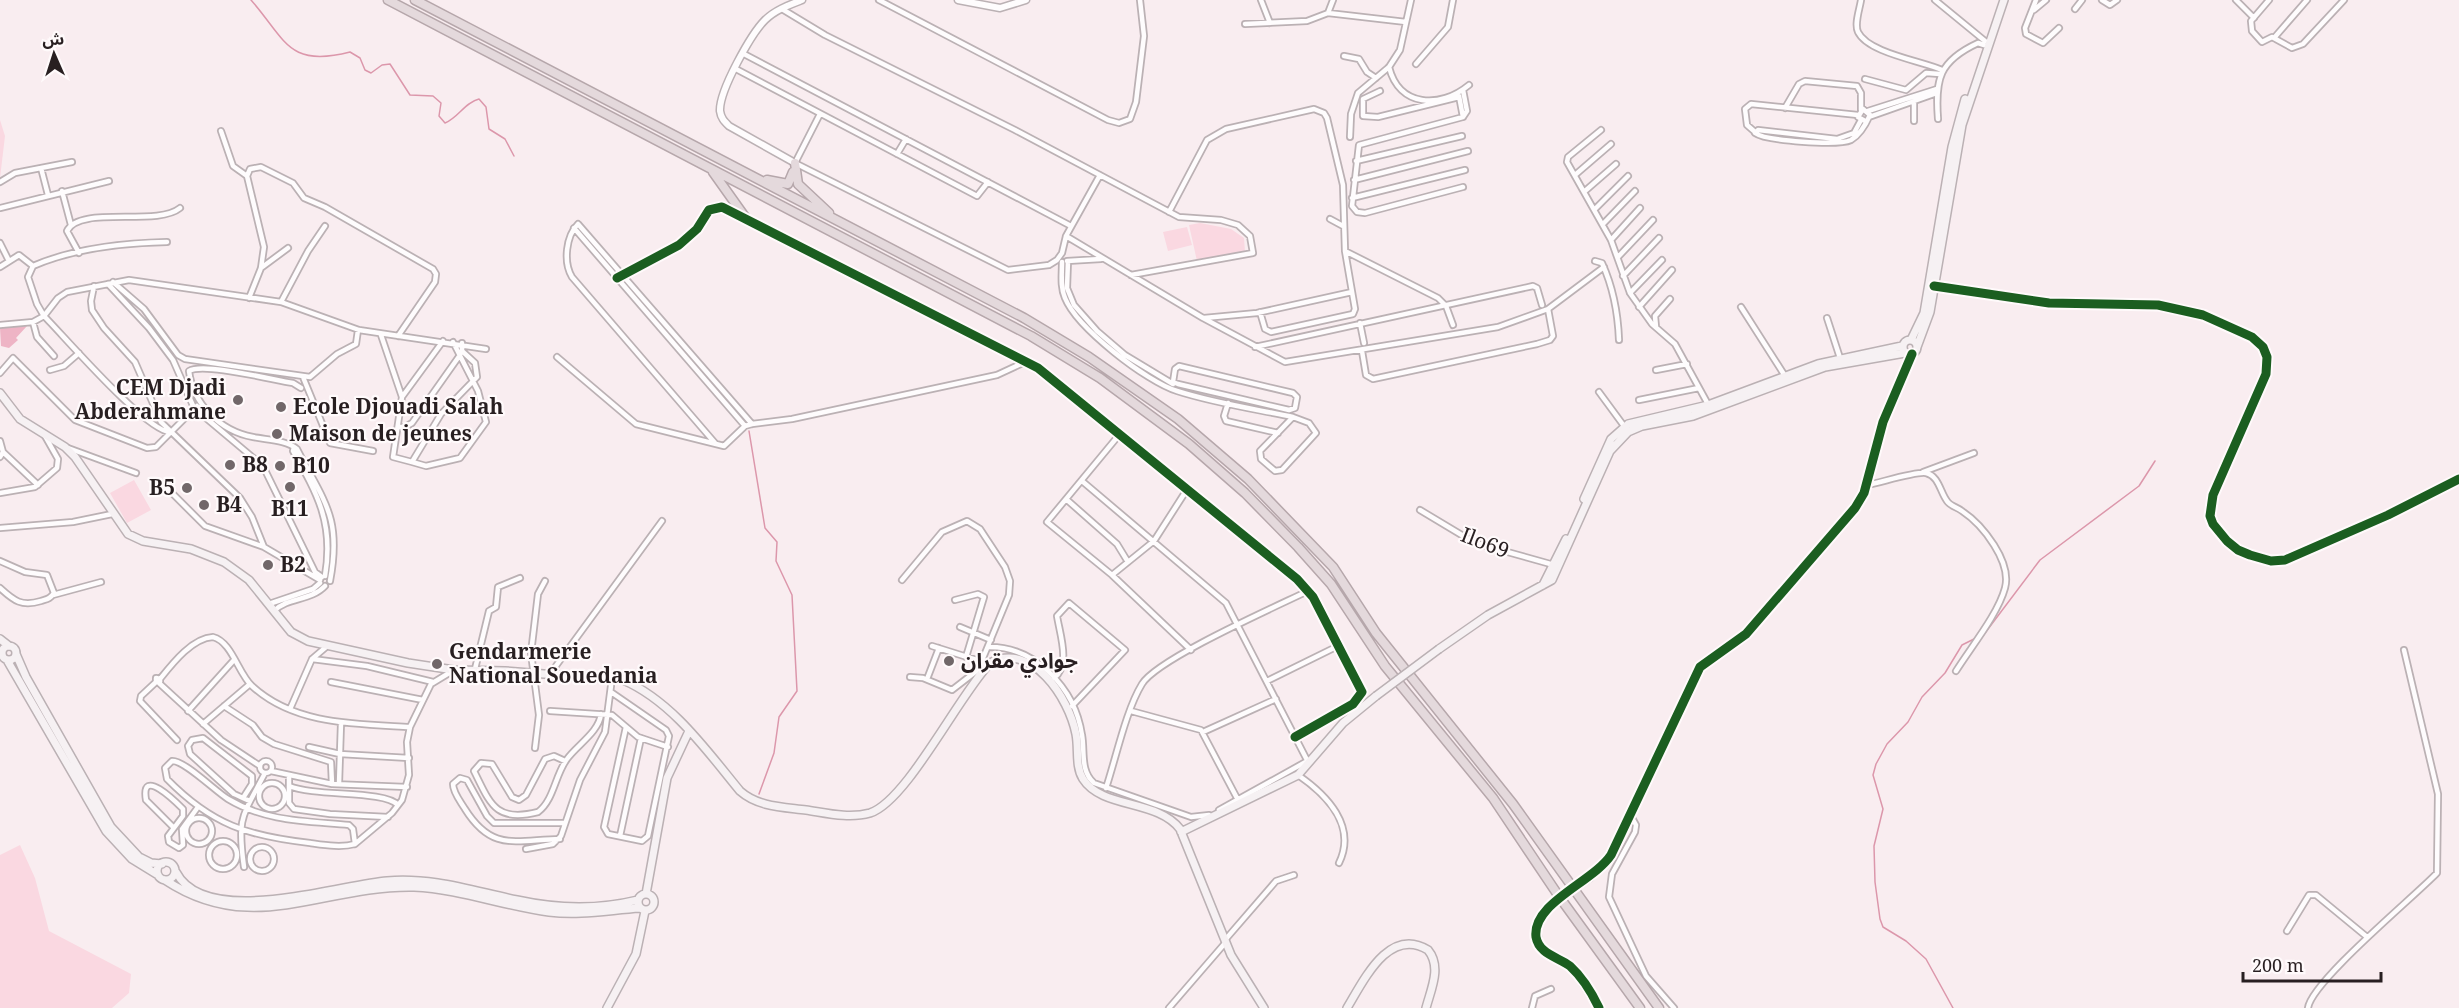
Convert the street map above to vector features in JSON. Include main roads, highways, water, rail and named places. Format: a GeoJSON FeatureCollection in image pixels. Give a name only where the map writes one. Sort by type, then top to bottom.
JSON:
{"type":"FeatureCollection","features":[{"type":"Feature","properties":{"kind":"highway"},"geometry":{"type":"LineString","coordinates":[[388,0],[1058,352],[1150,415],[1245,493],[1330,584],[1385,666],[1493,798],[1558,895],[1640,1008]]}},
{"type":"Feature","properties":{"kind":"highway"},"geometry":{"type":"LineString","coordinates":[[415,0],[996,304],[1089,357],[1178,419],[1248,479],[1333,567],[1376,633],[1513,804],[1659,1008]]}},
{"type":"Feature","properties":{"kind":"highway"},"geometry":{"type":"LineString","coordinates":[[746,173],[788,184],[791,181],[795,163],[798,184],[838,222]]}},
{"type":"Feature","properties":{"kind":"highway"},"geometry":{"type":"LineString","coordinates":[[711,169],[745,217]]}},
{"type":"Feature","properties":{"kind":"main road"},"geometry":{"type":"LineString","coordinates":[[1906,351],[1906,341],[1911,340],[1924,312],[1954,135],[2002,0]]}},
{"type":"Feature","properties":{"kind":"main road"},"geometry":{"type":"LineString","coordinates":[[1181,832],[1298,775],[1343,723],[1376,696],[1488,615],[1541,588],[1554,576],[1610,451],[1619,438],[1637,427],[1680,419],[1825,367],[1917,347],[1927,321],[1962,125],[2002,0]]}},
{"type":"Feature","properties":{"kind":"main road"},"geometry":{"type":"LineString","coordinates":[[1911,340],[1917,347]]}},
{"type":"Feature","properties":{"kind":"main road"},"geometry":{"type":"LineString","coordinates":[[1541,588],[1554,565],[1608,442],[1624,426],[1709,408],[1785,376],[1840,358],[1906,351]]}},
{"type":"Feature","properties":{"kind":"main road"},"geometry":{"type":"LineString","coordinates":[[0,393],[20,419],[65,447],[128,534],[136,539],[190,549],[224,562],[249,580],[291,632],[326,647],[454,670],[475,669],[612,678],[634,685],[674,716],[740,791],[756,802],[841,815],[863,814],[878,809],[893,797],[983,666],[996,659],[1010,656],[1026,660],[1034,665],[1054,689],[1070,715],[1077,736],[1078,767],[1085,782],[1098,793],[1165,816],[1181,832],[1225,941],[1246,982],[1264,1008]]}},
{"type":"Feature","properties":{"kind":"main road"},"geometry":{"type":"LineString","coordinates":[[0,639],[7,660],[106,831],[132,859],[199,898],[237,908],[276,907],[374,890],[407,887],[453,891],[561,913],[641,906]]}},
{"type":"Feature","properties":{"kind":"main road"},"geometry":{"type":"LineString","coordinates":[[4,648],[15,650],[26,677],[111,827],[139,857],[152,863],[171,863],[182,882],[212,897],[239,901],[290,898],[360,885],[403,880],[432,881],[558,907],[641,906],[651,909],[654,904],[653,897],[646,894]]}},
{"type":"Feature","properties":{"kind":"main road"},"geometry":{"type":"LineString","coordinates":[[7,660],[14,658],[16,654]]}},
{"type":"Feature","properties":{"kind":"main road"},"geometry":{"type":"LineString","coordinates":[[607,1008],[636,954],[641,906],[646,894],[667,778],[689,731]]}},
{"type":"Feature","properties":{"kind":"main road"},"geometry":{"type":"LineString","coordinates":[[158,875],[158,869],[162,864]]}},
{"type":"Feature","properties":{"kind":"main road"},"geometry":{"type":"LineString","coordinates":[[165,880],[171,879],[176,872]]}},
{"type":"Feature","properties":{"kind":"main road"},"geometry":{"type":"LineString","coordinates":[[1347,1008],[1368,975],[1390,949],[1406,942],[1428,950],[1434,959],[1435,973],[1426,1008]]}},
{"type":"Feature","properties":{"kind":"waterway"},"geometry":{"type":"LineString","coordinates":[[251,0],[281,38],[301,53],[329,56],[350,52],[360,58],[365,70],[371,73],[382,65],[390,64],[410,95],[433,96],[441,103],[439,116],[445,123],[479,99],[486,107],[489,129],[505,139],[514,156]]}},
{"type":"Feature","properties":{"kind":"waterway"},"geometry":{"type":"LineString","coordinates":[[749,431],[765,528],[777,542],[776,561],[792,595],[797,691],[779,717],[774,753],[759,794]]}},
{"type":"Feature","properties":{"kind":"waterway"},"geometry":{"type":"LineString","coordinates":[[1982,637],[2040,560],[2139,486],[2155,461]]}},
{"type":"Feature","properties":{"kind":"waterway"},"geometry":{"type":"LineString","coordinates":[[1953,1008],[1926,959],[1906,941],[1883,927],[1880,919],[1875,882],[1874,846],[1883,809],[1873,775],[1887,744],[1908,722],[1922,697],[1945,673],[1962,645],[1974,639]]}},
{"type":"Feature","properties":{"kind":"place","name":"CEM Djadi Abderahmane"},"geometry":{"type":"Point","coordinates":[238,400]}},
{"type":"Feature","properties":{"kind":"place","name":"Ecole Djouadi Salah"},"geometry":{"type":"Point","coordinates":[281,407]}},
{"type":"Feature","properties":{"kind":"place","name":"Maison de jeunes"},"geometry":{"type":"Point","coordinates":[277,434]}},
{"type":"Feature","properties":{"kind":"place","name":"B8"},"geometry":{"type":"Point","coordinates":[230,465]}},
{"type":"Feature","properties":{"kind":"place","name":"B10"},"geometry":{"type":"Point","coordinates":[280,466]}},
{"type":"Feature","properties":{"kind":"place","name":"B11"},"geometry":{"type":"Point","coordinates":[290,487]}},
{"type":"Feature","properties":{"kind":"place","name":"B5"},"geometry":{"type":"Point","coordinates":[187,488]}},
{"type":"Feature","properties":{"kind":"place","name":"B4"},"geometry":{"type":"Point","coordinates":[204,505]}},
{"type":"Feature","properties":{"kind":"place","name":"B2"},"geometry":{"type":"Point","coordinates":[268,565]}},
{"type":"Feature","properties":{"kind":"place","name":"جوادي مقران"},"geometry":{"type":"Point","coordinates":[949,661]}},
{"type":"Feature","properties":{"kind":"place","name":"Gendarmerie National Souedania"},"geometry":{"type":"Point","coordinates":[437,664]}}]}
